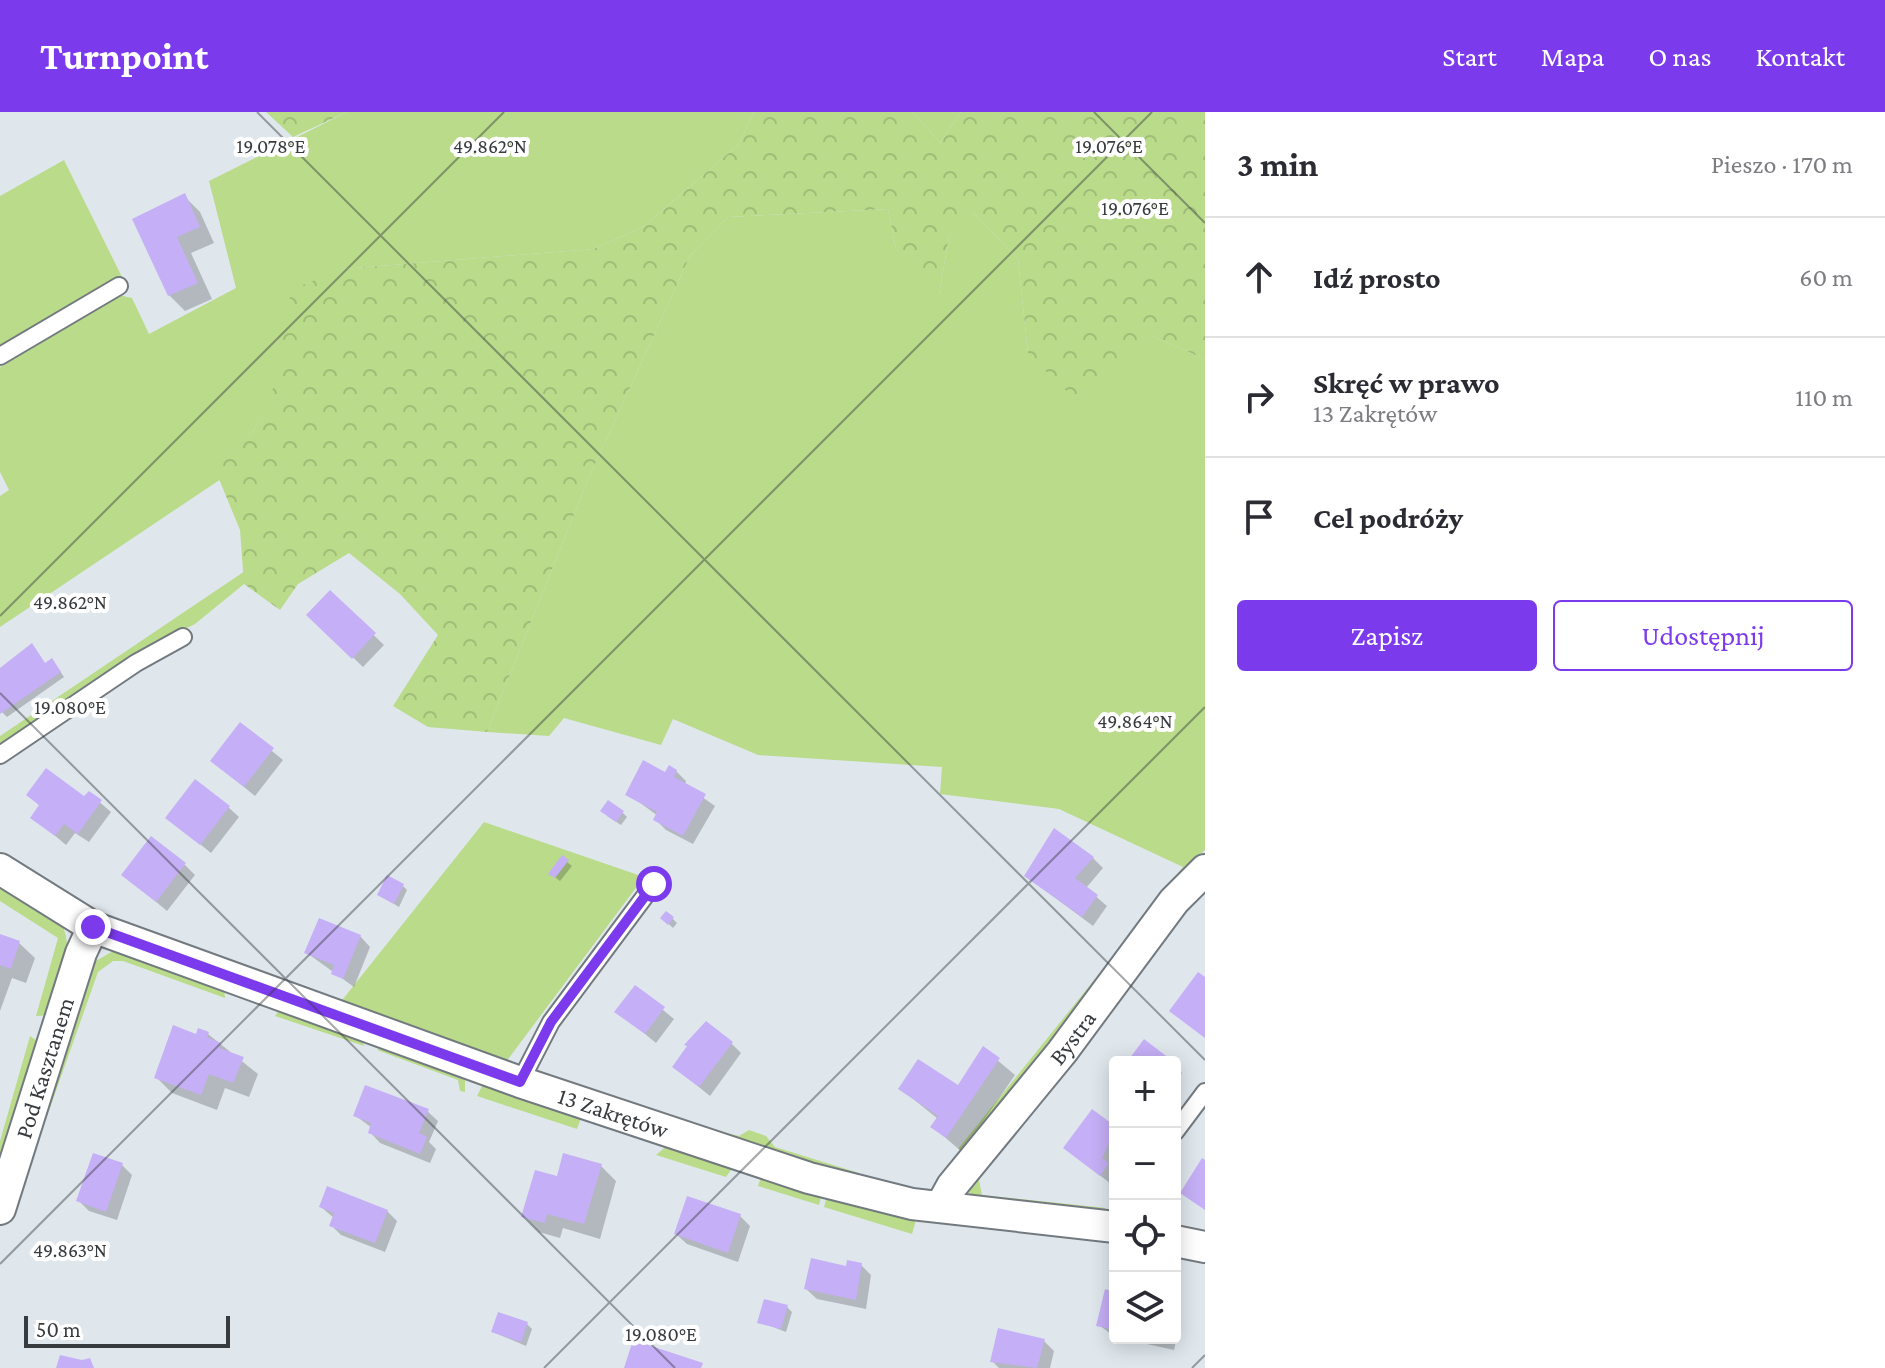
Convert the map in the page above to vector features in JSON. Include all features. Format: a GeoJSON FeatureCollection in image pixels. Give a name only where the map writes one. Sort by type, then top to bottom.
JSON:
{"type":"FeatureCollection","features":[{"type":"Feature","properties":{"kind":"street","name":"13 Zakrętów"},"geometry":{"type":"LineString","coordinates":[[0,869],[93,927],[520,1082],[809,1178],[881,1198],[1109,1221]]}},
{"type":"Feature","properties":{"kind":"street","name":"Bystra"},"geometry":{"type":"LineString","coordinates":[[941,1206],[952,1186],[1062,1052],[1174,901],[1205,870]]}},
{"type":"Feature","properties":{"kind":"street","name":"Pod Kasztanem"},"geometry":{"type":"LineString","coordinates":[[0,1209],[81,953],[93,927]]}},
{"type":"Feature","properties":{"kind":"street"},"geometry":{"type":"LineString","coordinates":[[1181,1242],[1205,1247]]}},
{"type":"Feature","properties":{"kind":"lane"},"geometry":{"type":"LineString","coordinates":[[0,356],[119,286]]}},
{"type":"Feature","properties":{"kind":"lane"},"geometry":{"type":"LineString","coordinates":[[0,755],[136,663],[183,637]]}},
{"type":"Feature","properties":{"kind":"lane"},"geometry":{"type":"LineString","coordinates":[[520,1082],[551,1022],[654,884]]}},
{"type":"Feature","properties":{"kind":"lane"},"geometry":{"type":"LineString","coordinates":[[1178,1128],[1205,1092]]}},
{"type":"Feature","properties":{"kind":"green space"},"geometry":{"type":"Polygon","coordinates":[[[266,112],[347,112],[293,137],[266,112]]]}},
{"type":"Feature","properties":{"kind":"green space"},"geometry":{"type":"Polygon","coordinates":[[[347,112],[754,112],[739,144],[643,227],[593,249],[342,269],[276,337],[280,375],[254,430],[215,467],[221,479],[0,627],[0,496],[9,490],[0,472],[0,367],[119,295],[132,298],[149,334],[236,288],[209,181],[347,112]]]}},
{"type":"Feature","properties":{"kind":"green space"},"geometry":{"type":"Polygon","coordinates":[[[754,112],[913,112],[940,143],[961,112],[1205,112],[1205,359],[1152,336],[1079,403],[1028,354],[1018,259],[973,212],[949,237],[939,295],[927,296],[896,250],[888,209],[728,217],[690,256],[587,482],[487,732],[428,727],[393,706],[438,635],[400,594],[349,553],[298,584],[280,610],[244,584],[240,530],[214,467],[254,430],[279,375],[276,337],[293,289],[342,269],[593,249],[643,227],[739,144],[754,112]]]}},
{"type":"Feature","properties":{"kind":"green space"},"geometry":{"type":"Polygon","coordinates":[[[913,112],[961,112],[940,143],[913,112]]]}},
{"type":"Feature","properties":{"kind":"green space"},"geometry":{"type":"Polygon","coordinates":[[[64,160],[122,277],[0,349],[0,196],[64,160]]]}},
{"type":"Feature","properties":{"kind":"green space"},"geometry":{"type":"Polygon","coordinates":[[[888,209],[896,250],[939,295],[949,237],[972,211],[1018,259],[1028,354],[1152,336],[1205,359],[1205,850],[1184,867],[1187,871],[1134,930],[1183,867],[1059,809],[940,794],[942,767],[758,755],[673,719],[661,745],[564,718],[549,736],[487,732],[587,482],[690,256],[728,217],[888,209]]]}},
{"type":"Feature","properties":{"kind":"green space"},"geometry":{"type":"Polygon","coordinates":[[[245,571],[244,584],[195,624],[166,638],[0,746],[0,736],[245,571]]]}},
{"type":"Feature","properties":{"kind":"green space"},"geometry":{"type":"Polygon","coordinates":[[[484,822],[644,877],[506,1062],[339,1004],[484,822]]]}},
{"type":"Feature","properties":{"kind":"green space"},"geometry":{"type":"Polygon","coordinates":[[[0,881],[58,918],[64,929],[66,966],[53,1015],[36,1016],[58,938],[0,901],[0,881]]]}},
{"type":"Feature","properties":{"kind":"green space"},"geometry":{"type":"Polygon","coordinates":[[[1197,895],[979,1180],[982,1195],[1106,1208],[1101,1211],[971,1196],[966,1186],[1197,895]]]}},
{"type":"Feature","properties":{"kind":"green space"},"geometry":{"type":"Polygon","coordinates":[[[1120,948],[1122,956],[967,1152],[958,1149],[1120,948]]]}},
{"type":"Feature","properties":{"kind":"green space"},"geometry":{"type":"Polygon","coordinates":[[[115,950],[224,989],[225,998],[123,961],[113,961],[98,972],[28,1170],[92,963],[115,950]]]}},
{"type":"Feature","properties":{"kind":"green space"},"geometry":{"type":"Polygon","coordinates":[[[279,1010],[362,1039],[364,1046],[275,1016],[279,1010]]]}},
{"type":"Feature","properties":{"kind":"green space"},"geometry":{"type":"Polygon","coordinates":[[[30,1036],[43,1045],[0,1180],[0,1141],[30,1036]]]}},
{"type":"Feature","properties":{"kind":"green space"},"geometry":{"type":"Polygon","coordinates":[[[382,1045],[465,1074],[465,1092],[460,1091],[458,1080],[377,1050],[382,1045]]]}},
{"type":"Feature","properties":{"kind":"green space"},"geometry":{"type":"Polygon","coordinates":[[[483,1084],[581,1118],[577,1129],[477,1096],[483,1084]]]}},
{"type":"Feature","properties":{"kind":"green space"},"geometry":{"type":"Polygon","coordinates":[[[692,1124],[739,1136],[749,1130],[766,1136],[775,1147],[859,1173],[854,1180],[692,1124]]]}},
{"type":"Feature","properties":{"kind":"green space"},"geometry":{"type":"Polygon","coordinates":[[[669,1144],[736,1163],[726,1177],[656,1155],[669,1144]]]}},
{"type":"Feature","properties":{"kind":"green space"},"geometry":{"type":"Polygon","coordinates":[[[763,1171],[823,1190],[819,1205],[758,1186],[763,1171]]]}},
{"type":"Feature","properties":{"kind":"green space"},"geometry":{"type":"Polygon","coordinates":[[[828,1192],[914,1214],[916,1220],[912,1234],[824,1207],[828,1192]]]}},
{"type":"Feature","properties":{"kind":"building"},"geometry":{"type":"Polygon","coordinates":[[[185,193],[200,227],[177,237],[198,283],[168,296],[132,219],[185,193]]]}},
{"type":"Feature","properties":{"kind":"building"},"geometry":{"type":"Polygon","coordinates":[[[330,590],[376,633],[352,659],[306,615],[330,590]]]}},
{"type":"Feature","properties":{"kind":"building"},"geometry":{"type":"Polygon","coordinates":[[[32,643],[45,663],[52,658],[61,672],[0,714],[0,668],[32,643]]]}},
{"type":"Feature","properties":{"kind":"building"},"geometry":{"type":"Polygon","coordinates":[[[240,722],[274,748],[244,787],[210,761],[240,722]]]}},
{"type":"Feature","properties":{"kind":"building"},"geometry":{"type":"Polygon","coordinates":[[[643,760],[665,772],[669,765],[677,770],[674,777],[706,794],[683,836],[653,820],[657,812],[625,795],[643,760]]]}},
{"type":"Feature","properties":{"kind":"building"},"geometry":{"type":"Polygon","coordinates":[[[46,768],[84,796],[89,791],[102,800],[78,834],[64,824],[55,836],[30,818],[39,805],[26,795],[46,768]]]}},
{"type":"Feature","properties":{"kind":"building"},"geometry":{"type":"Polygon","coordinates":[[[195,779],[230,806],[200,845],[165,818],[195,779]]]}},
{"type":"Feature","properties":{"kind":"building"},"geometry":{"type":"Polygon","coordinates":[[[608,800],[624,811],[616,822],[600,811],[608,800]]]}},
{"type":"Feature","properties":{"kind":"building"},"geometry":{"type":"Polygon","coordinates":[[[1054,828],[1094,857],[1075,878],[1098,895],[1082,917],[1024,876],[1054,828]]]}},
{"type":"Feature","properties":{"kind":"building"},"geometry":{"type":"Polygon","coordinates":[[[151,836],[186,863],[156,902],[121,875],[151,836]]]}},
{"type":"Feature","properties":{"kind":"building"},"geometry":{"type":"Polygon","coordinates":[[[562,855],[569,860],[555,878],[548,874],[562,855]]]}},
{"type":"Feature","properties":{"kind":"building"},"geometry":{"type":"Polygon","coordinates":[[[387,875],[404,884],[394,904],[377,895],[387,875]]]}},
{"type":"Feature","properties":{"kind":"building"},"geometry":{"type":"Polygon","coordinates":[[[666,911],[674,917],[668,925],[660,918],[666,911]]]}},
{"type":"Feature","properties":{"kind":"building"},"geometry":{"type":"Polygon","coordinates":[[[319,918],[361,935],[343,979],[331,974],[334,965],[304,953],[319,918]]]}},
{"type":"Feature","properties":{"kind":"building"},"geometry":{"type":"Polygon","coordinates":[[[0,934],[20,941],[11,969],[0,965],[0,934]]]}},
{"type":"Feature","properties":{"kind":"building"},"geometry":{"type":"Polygon","coordinates":[[[1198,972],[1205,977],[1205,1038],[1169,1011],[1198,972]]]}},
{"type":"Feature","properties":{"kind":"building"},"geometry":{"type":"Polygon","coordinates":[[[635,985],[665,1007],[645,1034],[614,1012],[635,985]]]}},
{"type":"Feature","properties":{"kind":"building"},"geometry":{"type":"Polygon","coordinates":[[[706,1021],[733,1042],[699,1087],[672,1067],[687,1046],[684,1045],[706,1021]]]}},
{"type":"Feature","properties":{"kind":"building"},"geometry":{"type":"Polygon","coordinates":[[[173,1025],[196,1034],[198,1028],[209,1032],[207,1037],[221,1043],[219,1048],[244,1057],[233,1083],[209,1074],[201,1095],[154,1078],[173,1025]]]}},
{"type":"Feature","properties":{"kind":"building"},"geometry":{"type":"Polygon","coordinates":[[[1144,1039],[1166,1056],[1131,1056],[1144,1039]]]}},
{"type":"Feature","properties":{"kind":"building"},"geometry":{"type":"Polygon","coordinates":[[[983,1046],[1000,1058],[946,1138],[930,1127],[938,1116],[898,1089],[918,1059],[958,1085],[983,1046]]]}},
{"type":"Feature","properties":{"kind":"building"},"geometry":{"type":"Polygon","coordinates":[[[365,1085],[429,1109],[419,1133],[427,1137],[420,1154],[368,1133],[371,1123],[353,1116],[365,1085]]]}},
{"type":"Feature","properties":{"kind":"building"},"geometry":{"type":"Polygon","coordinates":[[[1092,1109],[1109,1122],[1109,1144],[1102,1158],[1109,1163],[1100,1176],[1063,1148],[1092,1109]]]}},
{"type":"Feature","properties":{"kind":"building"},"geometry":{"type":"Polygon","coordinates":[[[93,1153],[123,1163],[106,1212],[76,1201],[93,1153]]]}},
{"type":"Feature","properties":{"kind":"building"},"geometry":{"type":"Polygon","coordinates":[[[563,1153],[602,1164],[584,1224],[547,1214],[545,1223],[521,1217],[535,1170],[557,1176],[563,1153]]]}},
{"type":"Feature","properties":{"kind":"building"},"geometry":{"type":"Polygon","coordinates":[[[1202,1158],[1205,1160],[1205,1210],[1181,1191],[1202,1158]]]}},
{"type":"Feature","properties":{"kind":"building"},"geometry":{"type":"Polygon","coordinates":[[[327,1186],[388,1210],[375,1243],[329,1226],[334,1213],[319,1207],[327,1186]]]}},
{"type":"Feature","properties":{"kind":"building"},"geometry":{"type":"Polygon","coordinates":[[[687,1196],[741,1214],[728,1253],[674,1234],[687,1196]]]}},
{"type":"Feature","properties":{"kind":"building"},"geometry":{"type":"Polygon","coordinates":[[[811,1258],[846,1266],[847,1260],[862,1263],[856,1300],[804,1289],[811,1258]]]}},
{"type":"Feature","properties":{"kind":"building"},"geometry":{"type":"Polygon","coordinates":[[[1105,1289],[1109,1290],[1109,1329],[1096,1326],[1105,1289]]]}},
{"type":"Feature","properties":{"kind":"building"},"geometry":{"type":"Polygon","coordinates":[[[764,1299],[788,1305],[781,1329],[757,1323],[764,1299]]]}},
{"type":"Feature","properties":{"kind":"building"},"geometry":{"type":"Polygon","coordinates":[[[498,1312],[528,1322],[521,1342],[491,1332],[498,1312]]]}},
{"type":"Feature","properties":{"kind":"building"},"geometry":{"type":"Polygon","coordinates":[[[998,1328],[1045,1339],[1037,1368],[990,1362],[998,1328]]]}},
{"type":"Feature","properties":{"kind":"building"},"geometry":{"type":"Polygon","coordinates":[[[633,1340],[703,1363],[701,1368],[624,1368],[633,1340]]]}},
{"type":"Feature","properties":{"kind":"building"},"geometry":{"type":"Polygon","coordinates":[[[60,1355],[82,1360],[90,1358],[94,1368],[56,1368],[60,1355]]]}},
{"type":"Feature","properties":{"kind":"route"},"geometry":{"type":"LineString","coordinates":[[93,927],[520,1082],[551,1022],[654,884]]}}]}
